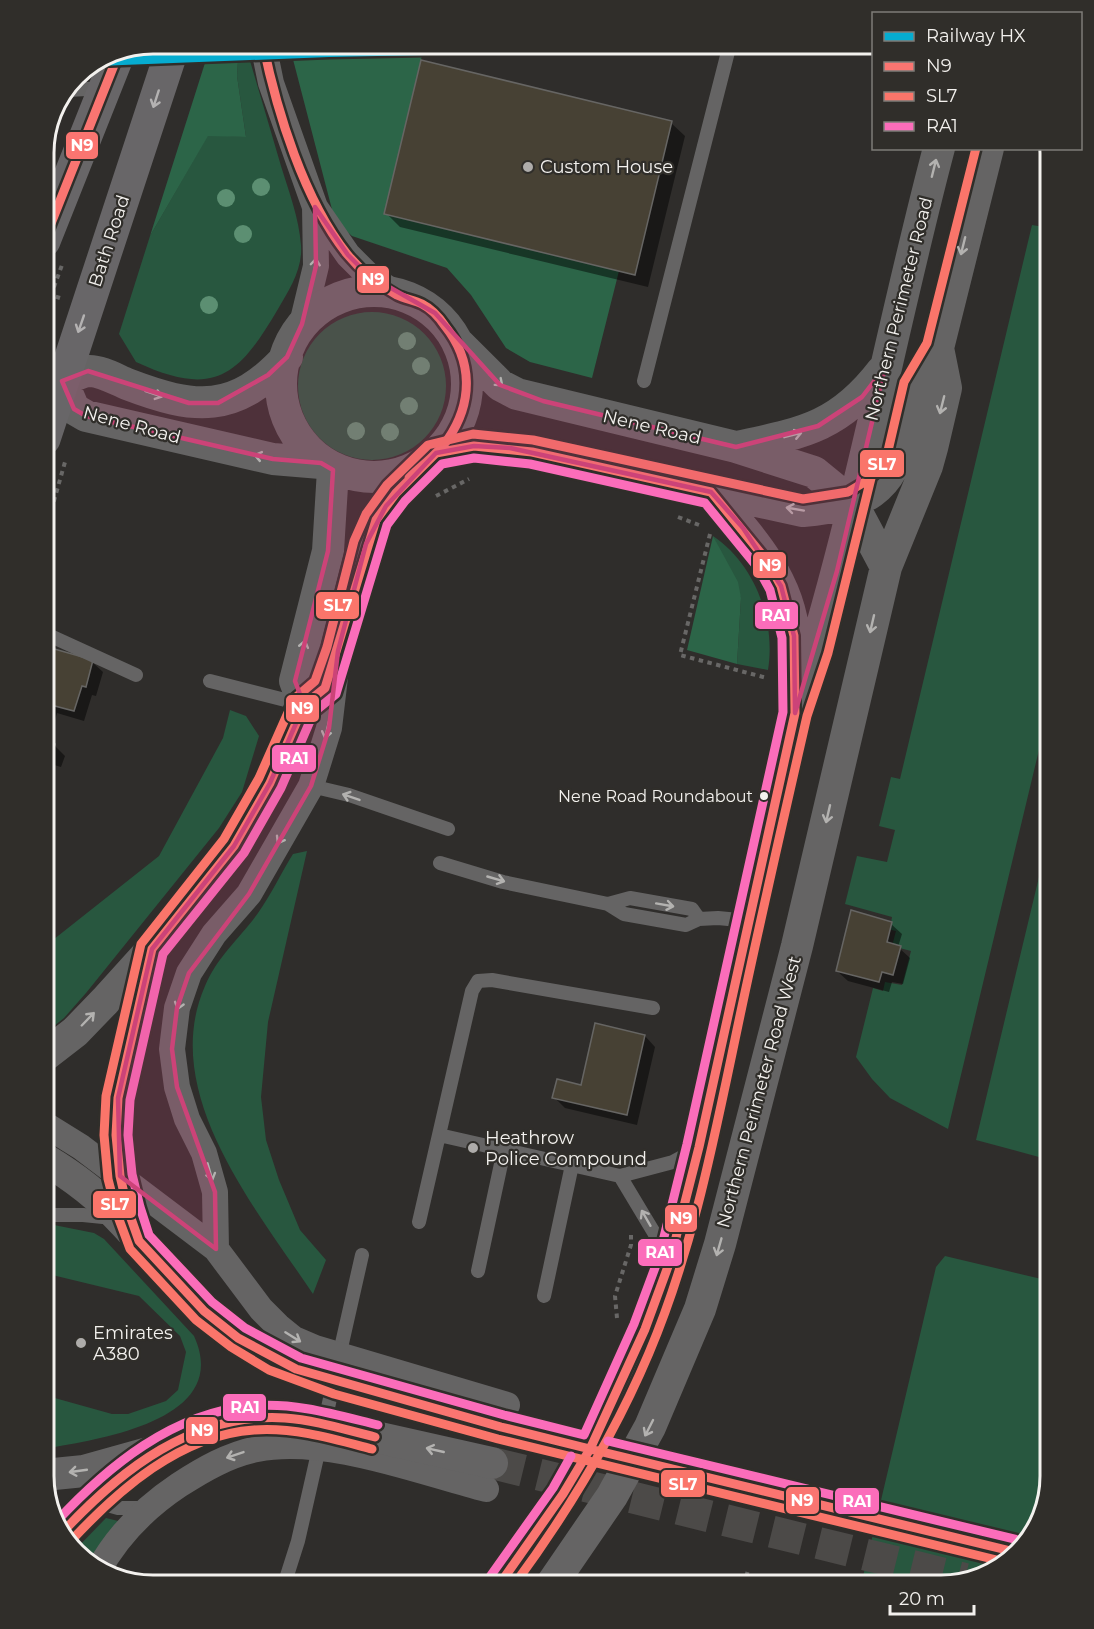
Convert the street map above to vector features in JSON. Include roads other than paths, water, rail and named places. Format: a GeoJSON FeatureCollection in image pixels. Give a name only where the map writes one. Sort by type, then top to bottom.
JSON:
{"type":"FeatureCollection","features":[{"type":"Feature","properties":{"kind":"highway","name":"Bath Road"},"geometry":{"type":"LineString","coordinates":[[55,448],[62,381],[171,54]]}},
{"type":"Feature","properties":{"kind":"highway"},"geometry":{"type":"LineString","coordinates":[[54,248],[109,72]]}},
{"type":"Feature","properties":{"kind":"street"},"geometry":{"type":"LineString","coordinates":[[54,1048],[75,1032],[152,949],[234,846],[270,783],[304,705],[325,688],[338,651],[366,544],[376,520],[429,458],[447,441],[462,414],[468,378],[459,343],[435,313],[422,304],[397,295],[368,274],[348,255],[315,207],[271,83],[265,54]]}},
{"type":"Feature","properties":{"kind":"street","name":"Northern Perimeter Road"},"geometry":{"type":"LineString","coordinates":[[795,713],[816,650],[939,150]]}},
{"type":"Feature","properties":{"kind":"street"},"geometry":{"type":"LineString","coordinates":[[315,207],[316,266],[302,324],[287,357],[283,408],[297,441],[327,466],[353,476],[372,477],[407,471],[429,458],[474,446],[510,448],[803,511],[852,503],[875,490],[889,477],[903,441],[915,386],[938,348],[988,150]]}},
{"type":"Feature","properties":{"kind":"street"},"geometry":{"type":"LineString","coordinates":[[302,324],[329,302],[345,295],[397,295]]}},
{"type":"Feature","properties":{"kind":"street","name":"Nene Road"},"geometry":{"type":"LineString","coordinates":[[459,343],[500,385],[517,394],[736,447],[814,472],[852,503],[886,567]]}},
{"type":"Feature","properties":{"kind":"street"},"geometry":{"type":"LineString","coordinates":[[886,567],[927,466],[946,388],[938,348]]}},
{"type":"Feature","properties":{"kind":"street","name":"Nene Road"},"geometry":{"type":"LineString","coordinates":[[287,357],[240,394],[218,403],[189,403],[88,371],[62,381],[74,409],[86,416],[273,459],[327,466]]}},
{"type":"Feature","properties":{"kind":"street"},"geometry":{"type":"LineString","coordinates":[[736,447],[801,433],[818,426],[862,396],[885,367]]}},
{"type":"Feature","properties":{"kind":"street"},"geometry":{"type":"LineString","coordinates":[[304,705],[295,681],[328,551],[327,466]]}},
{"type":"Feature","properties":{"kind":"street"},"geometry":{"type":"LineString","coordinates":[[506,1575],[563,1494],[598,1434],[645,1329],[670,1261],[699,1147],[795,713],[794,636],[781,586],[768,562],[743,528],[711,492]]}},
{"type":"Feature","properties":{"kind":"street","name":"Northern Perimeter Road West"},"geometry":{"type":"LineString","coordinates":[[558,1575],[612,1496],[650,1427],[700,1309],[720,1244],[797,946],[886,567]]}},
{"type":"Feature","properties":{"kind":"street"},"geometry":{"type":"LineString","coordinates":[[216,1249],[215,1192],[204,1153],[187,1119],[177,1087],[172,1049],[177,1008],[189,973],[214,934],[249,894],[310,786],[329,728],[338,651]]}},
{"type":"Feature","properties":{"kind":"street"},"geometry":{"type":"LineString","coordinates":[[130,1230],[120,1176],[116,1135],[118,1098],[152,949]]}},
{"type":"Feature","properties":{"kind":"street"},"geometry":{"type":"LineString","coordinates":[[54,1130],[81,1147],[216,1249],[261,1309],[294,1339],[504,1416]]}},
{"type":"Feature","properties":{"kind":"street"},"geometry":{"type":"LineString","coordinates":[[54,1165],[130,1230],[204,1311],[238,1338],[274,1359],[337,1382],[504,1416]]}},
{"type":"Feature","properties":{"kind":"street"},"geometry":{"type":"LineString","coordinates":[[54,1474],[84,1471],[152,1452],[211,1426],[244,1419],[277,1417],[327,1426],[489,1476]]}},
{"type":"Feature","properties":{"kind":"street"},"geometry":{"type":"LineString","coordinates":[[104,1562],[129,1526],[148,1508],[205,1468],[234,1455],[259,1448],[292,1446],[343,1451],[489,1476]]}},
{"type":"Feature","properties":{"kind":"street"},"geometry":{"type":"LineString","coordinates":[[68,1527],[152,1452]]}},
{"type":"Feature","properties":{"kind":"lane"},"geometry":{"type":"LineString","coordinates":[[644,381],[727,54]]}},
{"type":"Feature","properties":{"kind":"lane"},"geometry":{"type":"LineString","coordinates":[[82,84],[109,72]]}},
{"type":"Feature","properties":{"kind":"lane"},"geometry":{"type":"LineString","coordinates":[[54,638],[136,675]]}},
{"type":"Feature","properties":{"kind":"lane"},"geometry":{"type":"LineString","coordinates":[[210,681],[304,705]]}},
{"type":"Feature","properties":{"kind":"lane"},"geometry":{"type":"LineString","coordinates":[[310,786],[349,795],[448,830]]}},
{"type":"Feature","properties":{"kind":"lane"},"geometry":{"type":"LineString","coordinates":[[440,863],[503,882],[608,904],[630,898],[692,909],[699,920],[748,921]]}},
{"type":"Feature","properties":{"kind":"lane"},"geometry":{"type":"LineString","coordinates":[[419,1222],[472,991],[478,981],[492,980],[653,1008]]}},
{"type":"Feature","properties":{"kind":"lane"},"geometry":{"type":"LineString","coordinates":[[439,1135],[620,1176],[673,1162],[699,1147]]}},
{"type":"Feature","properties":{"kind":"lane"},"geometry":{"type":"LineString","coordinates":[[478,1271],[504,1150]]}},
{"type":"Feature","properties":{"kind":"lane"},"geometry":{"type":"LineString","coordinates":[[544,1296],[572,1165]]}},
{"type":"Feature","properties":{"kind":"lane"},"geometry":{"type":"LineString","coordinates":[[620,1176],[670,1261]]}},
{"type":"Feature","properties":{"kind":"lane"},"geometry":{"type":"LineString","coordinates":[[54,1215],[83,1215],[130,1230]]}},
{"type":"Feature","properties":{"kind":"lane"},"geometry":{"type":"LineString","coordinates":[[287,1575],[298,1541],[362,1255]]}},
{"type":"Feature","properties":{"kind":"lane"},"geometry":{"type":"LineString","coordinates":[[94,1502],[118,1508],[148,1508]]}},
{"type":"Feature","properties":{"kind":"tunnel"},"geometry":{"type":"LineString","coordinates":[[501,1427],[1007,1550]]}},
{"type":"Feature","properties":{"kind":"tunnel"},"geometry":{"type":"LineString","coordinates":[[492,1463],[947,1575]]}},
{"type":"Feature","properties":{"kind":"rail line","name":"HX"},"geometry":{"type":"LineString","coordinates":[[121,60],[277,54]]}},
{"type":"Feature","properties":{"kind":"place","name":"Custom House"},"geometry":{"type":"Point","coordinates":[528,167]}},
{"type":"Feature","properties":{"kind":"place","name":"Nene Road Roundabout"},"geometry":{"type":"Point","coordinates":[764,796]}},
{"type":"Feature","properties":{"kind":"place","name":"Heathrow Police Compound"},"geometry":{"type":"Point","coordinates":[473,1148]}},
{"type":"Feature","properties":{"kind":"place","name":"Emirates A380"},"geometry":{"type":"Point","coordinates":[81,1343]}}]}
